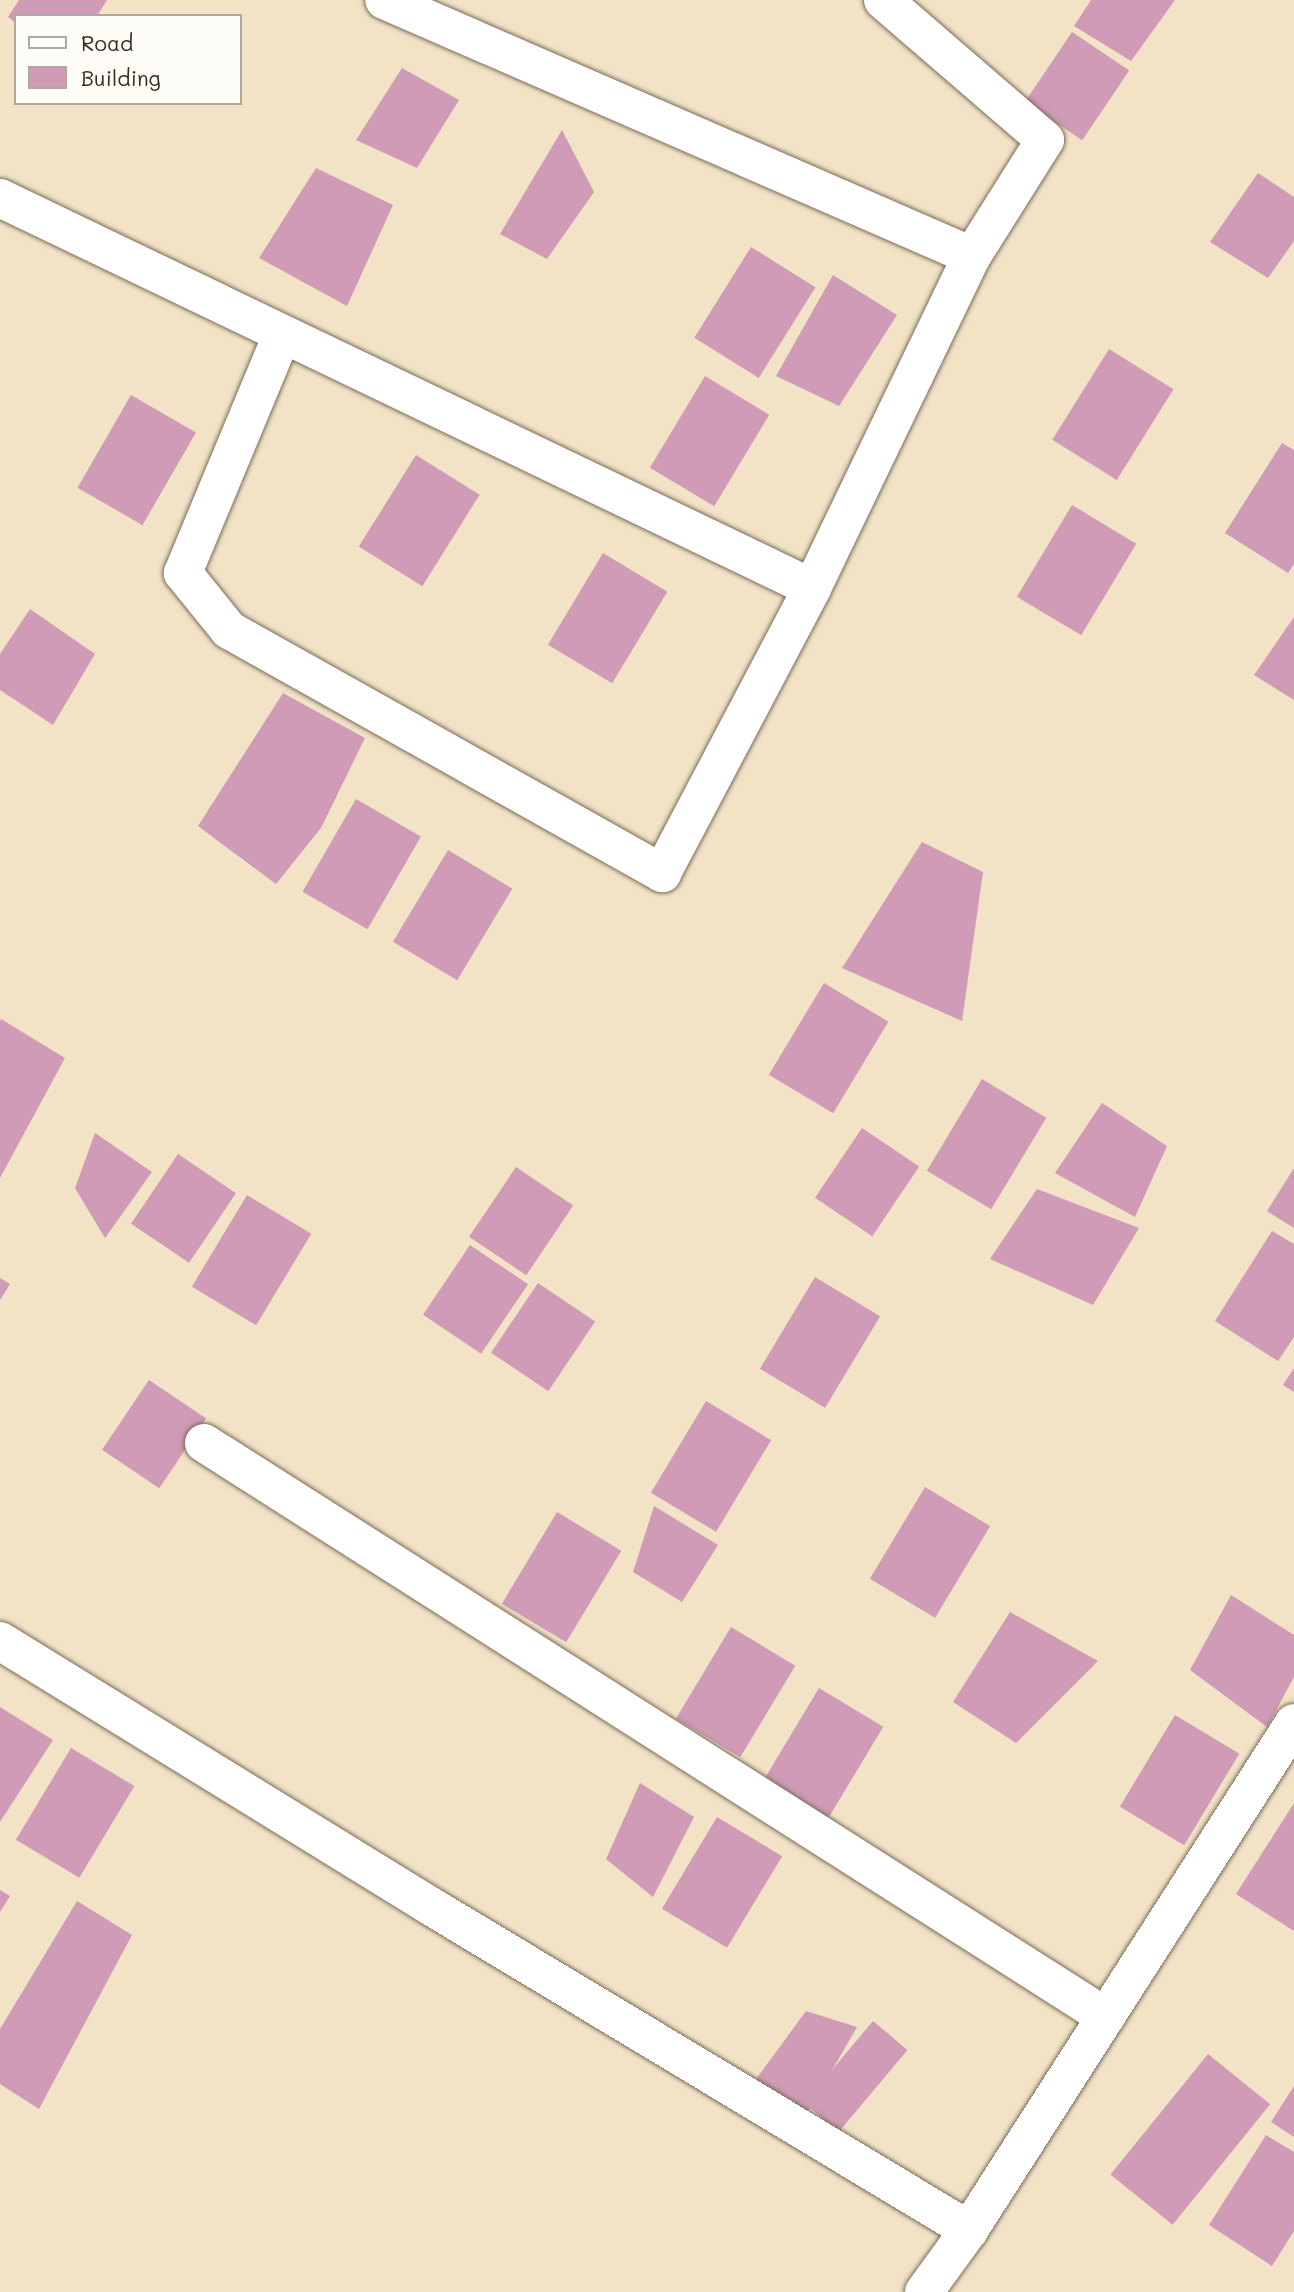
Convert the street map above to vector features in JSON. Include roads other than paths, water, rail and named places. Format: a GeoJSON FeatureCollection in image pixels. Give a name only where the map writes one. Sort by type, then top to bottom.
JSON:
{"type":"FeatureCollection","features":[{"type":"Feature","properties":{"kind":"street"},"geometry":{"type":"LineString","coordinates":[[384,0],[972,256]]}},
{"type":"Feature","properties":{"kind":"street"},"geometry":{"type":"LineString","coordinates":[[282,335],[183,573],[229,630],[662,873],[812,588],[972,256],[1045,140],[883,0]]}},
{"type":"Feature","properties":{"kind":"street"},"geometry":{"type":"LineString","coordinates":[[0,198],[812,588]]}},
{"type":"Feature","properties":{"kind":"street"},"geometry":{"type":"LineString","coordinates":[[204,1443],[1106,2017]]}},
{"type":"Feature","properties":{"kind":"street"},"geometry":{"type":"LineString","coordinates":[[0,1641],[432,1907],[969,2230]]}},
{"type":"Feature","properties":{"kind":"street"},"geometry":{"type":"LineString","coordinates":[[924,2292],[969,2230],[1294,1723]]}}]}
